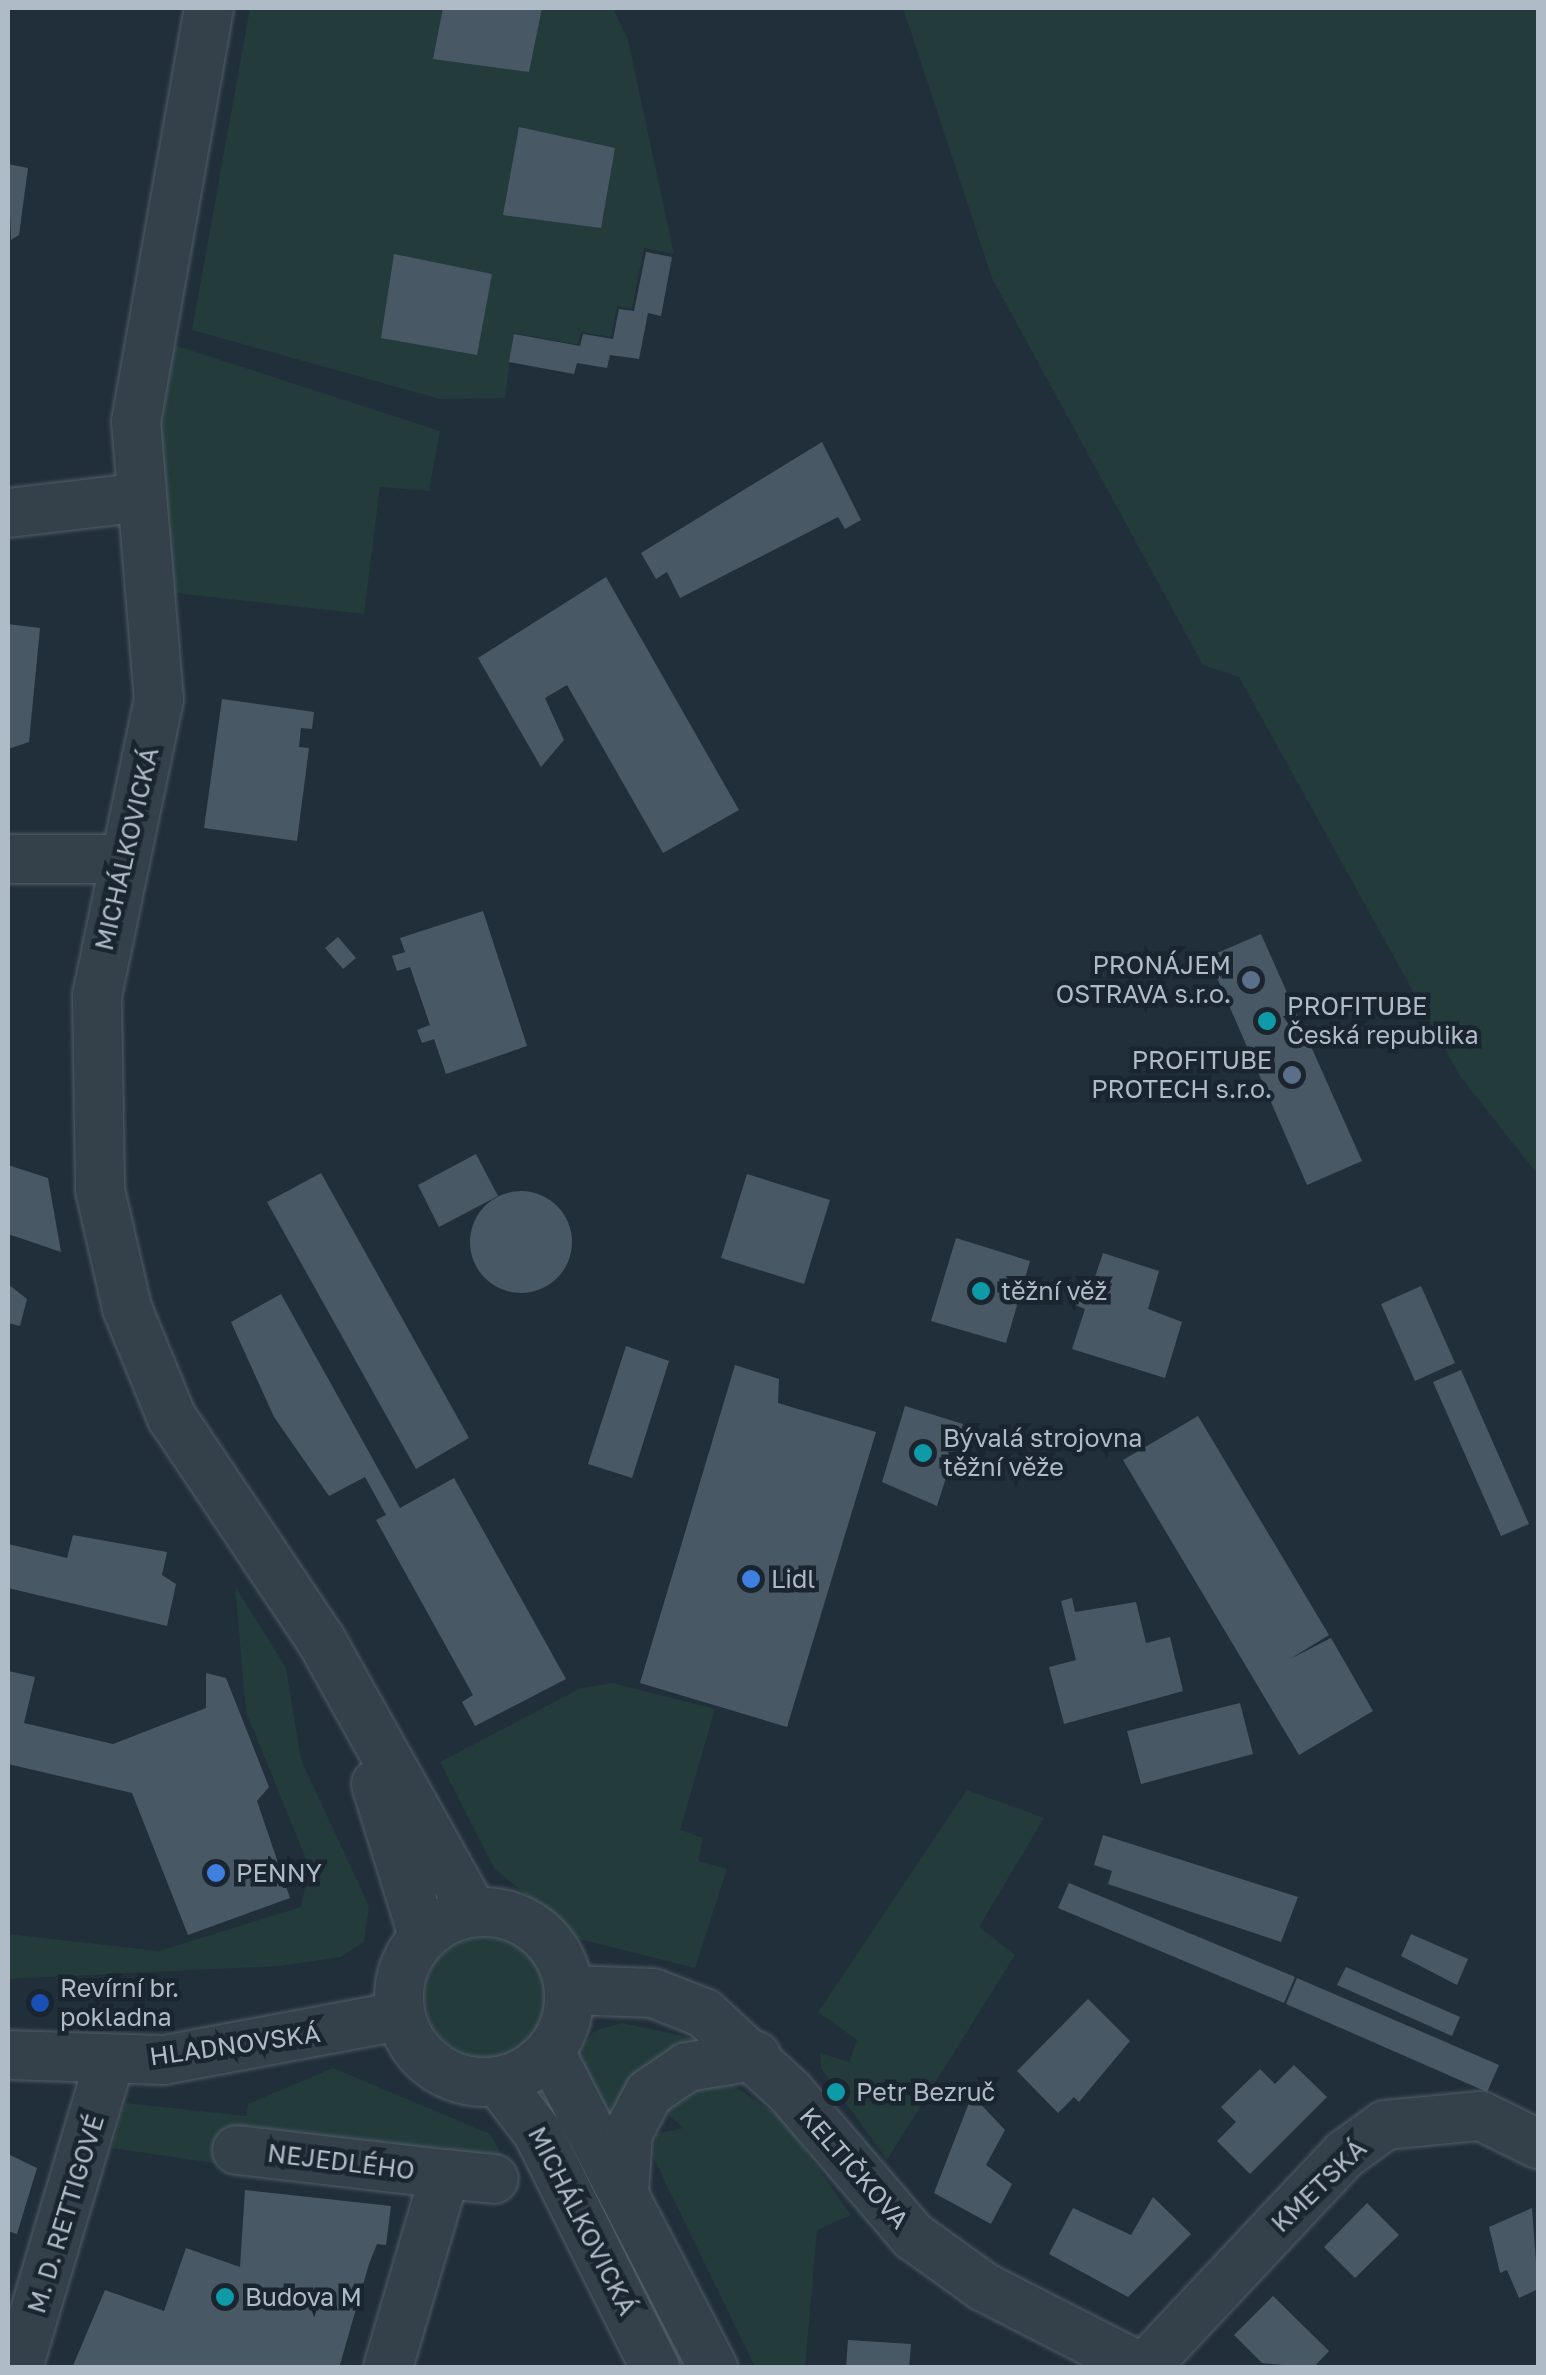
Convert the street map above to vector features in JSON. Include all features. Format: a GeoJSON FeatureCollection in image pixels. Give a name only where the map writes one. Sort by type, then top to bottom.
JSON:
{"type":"FeatureCollection","features":[{"type":"Feature","properties":{"kind":"street","name":"MICHÁLKOVICKÁ"},"geometry":{"type":"LineString","coordinates":[[209,8],[138,400],[136,498],[159,699],[96,1016],[98,1166],[114,1262],[171,1416],[321,1640],[473,1912]]}},
{"type":"Feature","properties":{"kind":"street"},"geometry":{"type":"LineString","coordinates":[[8,513],[136,498]]}},
{"type":"Feature","properties":{"kind":"street"},"geometry":{"type":"LineString","coordinates":[[8,858],[125,859]]}},
{"type":"Feature","properties":{"kind":"street","name":"MICHÁLKOVICKÁ"},"geometry":{"type":"LineString","coordinates":[[321,1640],[423,1936]]}},
{"type":"Feature","properties":{"kind":"street"},"geometry":{"type":"LineString","coordinates":[[473,1912],[538,1930],[570,1990],[550,2052],[499,2082],[438,2070],[400,2016],[404,1966],[423,1936],[473,1912]]}},
{"type":"Feature","properties":{"kind":"street","name":"KELTIČKOVA"},"geometry":{"type":"LineString","coordinates":[[570,1990],[683,2003],[756,2056],[913,2236],[984,2287],[1143,2368]]}},
{"type":"Feature","properties":{"kind":"street","name":"HLADNOVSKÁ"},"geometry":{"type":"LineString","coordinates":[[8,2055],[164,2060],[400,2016]]}},
{"type":"Feature","properties":{"kind":"street","name":"MICHÁLKOVICKÁ"},"geometry":{"type":"LineString","coordinates":[[550,2052],[713,2368]]}},
{"type":"Feature","properties":{"kind":"street"},"geometry":{"type":"LineString","coordinates":[[624,2192],[628,2133],[648,2093],[687,2067],[756,2056]]}},
{"type":"Feature","properties":{"kind":"street","name":"M. D. RETTIGOVÉ"},"geometry":{"type":"LineString","coordinates":[[18,2368],[110,2060]]}},
{"type":"Feature","properties":{"kind":"street","name":"MICHÁLKOVICKÁ"},"geometry":{"type":"LineString","coordinates":[[499,2082],[538,2133],[656,2368]]}},
{"type":"Feature","properties":{"kind":"street","name":"KMETSKÁ"},"geometry":{"type":"LineString","coordinates":[[1143,2368],[1346,2154],[1386,2125],[1481,2116],[1538,2144]]}},
{"type":"Feature","properties":{"kind":"street","name":"NEJEDLÉHO"},"geometry":{"type":"LineString","coordinates":[[238,2150],[494,2179]]}},
{"type":"Feature","properties":{"kind":"street","name":"NEJEDLÉHO"},"geometry":{"type":"LineString","coordinates":[[388,2368],[445,2174]]}},
{"type":"Feature","properties":{"kind":"green space"},"geometry":{"type":"Polygon","coordinates":[[[250,8],[613,8],[628,40],[674,254],[644,248],[632,309],[617,306],[611,337],[581,332],[578,345],[514,333],[505,398],[440,399],[192,330],[250,8]]]}},
{"type":"Feature","properties":{"kind":"green space"},"geometry":{"type":"Polygon","coordinates":[[[903,8],[1538,8],[1538,1175],[1460,1076],[1239,677],[1203,665],[992,278],[903,8]]]}},
{"type":"Feature","properties":{"kind":"green space"},"geometry":{"type":"Polygon","coordinates":[[[168,343],[440,431],[429,491],[380,487],[364,614],[174,593],[158,449],[168,343]]]}},
{"type":"Feature","properties":{"kind":"green space"},"geometry":{"type":"Polygon","coordinates":[[[235,1586],[286,1668],[301,1760],[369,1906],[364,1942],[341,1957],[279,1966],[8,1979],[8,1934],[159,1951],[301,1907],[309,1866],[246,1712],[235,1586]]]}},
{"type":"Feature","properties":{"kind":"green space"},"geometry":{"type":"Polygon","coordinates":[[[612,1683],[715,1709],[680,1830],[703,1838],[698,1861],[727,1869],[695,1968],[579,1939],[494,1868],[440,1762],[581,1688],[612,1683]]]}},
{"type":"Feature","properties":{"kind":"green space"},"geometry":{"type":"Polygon","coordinates":[[[967,1790],[1044,1818],[979,1927],[1015,1955],[887,2160],[821,2068],[820,2053],[849,2062],[857,2040],[818,2012],[967,1790]]]}},
{"type":"Feature","properties":{"kind":"green space"},"geometry":{"type":"Polygon","coordinates":[[[485,1937],[508,1941],[528,1954],[541,1974],[545,1997],[541,2020],[528,2040],[508,2053],[485,2057],[462,2053],[442,2040],[429,2020],[425,1997],[429,1974],[442,1954],[462,1941],[485,1937]]]}},
{"type":"Feature","properties":{"kind":"green space"},"geometry":{"type":"Polygon","coordinates":[[[622,2023],[692,2038],[609,2134],[577,2055],[594,2031],[622,2023]]]}},
{"type":"Feature","properties":{"kind":"green space"},"geometry":{"type":"Polygon","coordinates":[[[333,2068],[490,2134],[508,2166],[220,2164],[112,2148],[125,2103],[246,2116],[248,2104],[333,2068]]]}},
{"type":"Feature","properties":{"kind":"green space"},"geometry":{"type":"Polygon","coordinates":[[[730,2083],[783,2119],[851,2215],[817,2230],[805,2367],[755,2367],[654,2159],[656,2134],[683,2128],[659,2106],[676,2092],[730,2083]]]}},
{"type":"Feature","properties":{"kind":"building"},"geometry":{"type":"Polygon","coordinates":[[[443,8],[542,8],[529,72],[433,59],[443,8]]]}},
{"type":"Feature","properties":{"kind":"building"},"geometry":{"type":"Polygon","coordinates":[[[519,127],[615,148],[601,228],[503,215],[519,127]]]}},
{"type":"Feature","properties":{"kind":"building"},"geometry":{"type":"Polygon","coordinates":[[[8,164],[28,168],[19,235],[11,240],[8,164]]]}},
{"type":"Feature","properties":{"kind":"building"},"geometry":{"type":"Polygon","coordinates":[[[646,252],[672,257],[661,316],[648,313],[639,359],[610,355],[607,368],[577,363],[574,374],[509,362],[514,334],[580,346],[583,334],[613,339],[619,309],[634,311],[646,252]]]}},
{"type":"Feature","properties":{"kind":"building"},"geometry":{"type":"Polygon","coordinates":[[[394,254],[492,274],[477,355],[381,338],[394,254]]]}},
{"type":"Feature","properties":{"kind":"building"},"geometry":{"type":"Polygon","coordinates":[[[822,442],[861,520],[845,529],[838,517],[680,598],[667,572],[656,579],[641,553],[822,442]]]}},
{"type":"Feature","properties":{"kind":"building"},"geometry":{"type":"Polygon","coordinates":[[[606,577],[739,810],[663,853],[567,685],[545,698],[564,740],[541,767],[478,658],[606,577]]]}},
{"type":"Feature","properties":{"kind":"building"},"geometry":{"type":"Polygon","coordinates":[[[8,624],[40,628],[29,742],[8,749],[8,624]]]}},
{"type":"Feature","properties":{"kind":"building"},"geometry":{"type":"Polygon","coordinates":[[[222,699],[314,712],[312,729],[301,728],[299,747],[309,748],[297,841],[204,828],[222,699]]]}},
{"type":"Feature","properties":{"kind":"building"},"geometry":{"type":"Polygon","coordinates":[[[483,911],[527,1046],[446,1074],[434,1039],[422,1043],[417,1030],[430,1025],[410,967],[397,971],[392,956],[405,952],[400,938],[483,911]]]}},
{"type":"Feature","properties":{"kind":"building","name":"PROFITUBE Česká republika"},"geometry":{"type":"Polygon","coordinates":[[[1261,934],[1362,1161],[1307,1185],[1208,957],[1261,934]]]}},
{"type":"Feature","properties":{"kind":"building"},"geometry":{"type":"Polygon","coordinates":[[[338,937],[356,958],[343,969],[325,948],[338,937]]]}},
{"type":"Feature","properties":{"kind":"building"},"geometry":{"type":"Polygon","coordinates":[[[476,1154],[498,1196],[439,1227],[418,1185],[476,1154]]]}},
{"type":"Feature","properties":{"kind":"building"},"geometry":{"type":"Polygon","coordinates":[[[8,1165],[48,1178],[61,1252],[8,1234],[8,1165]]]}},
{"type":"Feature","properties":{"kind":"building"},"geometry":{"type":"Polygon","coordinates":[[[321,1173],[469,1438],[416,1469],[267,1202],[321,1173]]]}},
{"type":"Feature","properties":{"kind":"building"},"geometry":{"type":"Polygon","coordinates":[[[747,1174],[830,1200],[804,1284],[721,1258],[747,1174]]]}},
{"type":"Feature","properties":{"kind":"building"},"geometry":{"type":"Polygon","coordinates":[[[521,1191],[541,1195],[557,1206],[568,1222],[572,1242],[568,1262],[557,1278],[541,1289],[521,1293],[501,1289],[485,1278],[474,1262],[470,1242],[474,1222],[485,1206],[501,1195],[521,1191]]]}},
{"type":"Feature","properties":{"kind":"building","name":"těžní věž"},"geometry":{"type":"Polygon","coordinates":[[[956,1238],[1030,1261],[1006,1343],[931,1321],[956,1238]]]}},
{"type":"Feature","properties":{"kind":"building"},"geometry":{"type":"Polygon","coordinates":[[[1103,1253],[1159,1271],[1148,1309],[1182,1322],[1165,1378],[1072,1349],[1085,1309],[1075,1305],[1080,1289],[1090,1292],[1103,1253]]]}},
{"type":"Feature","properties":{"kind":"building"},"geometry":{"type":"Polygon","coordinates":[[[8,1284],[27,1299],[20,1326],[8,1323],[8,1284]]]}},
{"type":"Feature","properties":{"kind":"building"},"geometry":{"type":"Polygon","coordinates":[[[1421,1286],[1455,1363],[1415,1381],[1381,1304],[1421,1286]]]}},
{"type":"Feature","properties":{"kind":"building"},"geometry":{"type":"Polygon","coordinates":[[[281,1294],[400,1508],[454,1478],[566,1679],[475,1726],[462,1702],[473,1695],[376,1520],[386,1515],[365,1477],[329,1496],[274,1417],[231,1322],[281,1294]]]}},
{"type":"Feature","properties":{"kind":"building"},"geometry":{"type":"Polygon","coordinates":[[[626,1346],[669,1361],[632,1478],[588,1464],[626,1346]]]}},
{"type":"Feature","properties":{"kind":"building","name":"Lidl"},"geometry":{"type":"Polygon","coordinates":[[[735,1365],[779,1379],[778,1403],[876,1432],[787,1727],[640,1683],[735,1365]]]}},
{"type":"Feature","properties":{"kind":"building"},"geometry":{"type":"Polygon","coordinates":[[[1461,1370],[1529,1524],[1501,1536],[1433,1382],[1461,1370]]]}},
{"type":"Feature","properties":{"kind":"building","name":"Bývalá strojovna těžní věže"},"geometry":{"type":"Polygon","coordinates":[[[905,1406],[963,1424],[937,1506],[882,1482],[905,1406]]]}},
{"type":"Feature","properties":{"kind":"building"},"geometry":{"type":"Polygon","coordinates":[[[1198,1416],[1329,1635],[1290,1659],[1331,1638],[1373,1711],[1299,1755],[1123,1460],[1198,1416]]]}},
{"type":"Feature","properties":{"kind":"building"},"geometry":{"type":"Polygon","coordinates":[[[73,1535],[167,1552],[162,1575],[176,1584],[167,1626],[8,1588],[8,1544],[67,1558],[73,1535]]]}},
{"type":"Feature","properties":{"kind":"building"},"geometry":{"type":"Polygon","coordinates":[[[1072,1598],[1075,1612],[1136,1602],[1146,1643],[1170,1637],[1183,1691],[1064,1724],[1049,1667],[1076,1660],[1061,1601],[1072,1598]]]}},
{"type":"Feature","properties":{"kind":"building"},"geometry":{"type":"Polygon","coordinates":[[[8,1671],[35,1677],[24,1723],[113,1744],[206,1708],[206,1673],[226,1678],[269,1787],[257,1801],[290,1898],[188,1935],[132,1793],[8,1764],[8,1671]]]}},
{"type":"Feature","properties":{"kind":"building"},"geometry":{"type":"Polygon","coordinates":[[[1240,1703],[1253,1754],[1141,1784],[1127,1731],[1240,1703]]]}},
{"type":"Feature","properties":{"kind":"building"},"geometry":{"type":"Polygon","coordinates":[[[1103,1835],[1298,1897],[1281,1942],[1108,1884],[1112,1871],[1094,1865],[1103,1835]]]}},
{"type":"Feature","properties":{"kind":"building"},"geometry":{"type":"Polygon","coordinates":[[[1069,1883],[1295,1977],[1284,2003],[1058,1908],[1069,1883]]]}},
{"type":"Feature","properties":{"kind":"building"},"geometry":{"type":"Polygon","coordinates":[[[1411,1934],[1468,1959],[1457,1985],[1401,1956],[1411,1934]]]}},
{"type":"Feature","properties":{"kind":"building"},"geometry":{"type":"Polygon","coordinates":[[[1346,1967],[1460,2017],[1452,2036],[1337,1985],[1346,1967]]]}},
{"type":"Feature","properties":{"kind":"building"},"geometry":{"type":"Polygon","coordinates":[[[1297,1978],[1499,2065],[1487,2092],[1286,2004],[1297,1978]]]}},
{"type":"Feature","properties":{"kind":"building"},"geometry":{"type":"Polygon","coordinates":[[[1088,1999],[1130,2041],[1079,2102],[1074,2097],[1058,2113],[1017,2071],[1088,1999]]]}},
{"type":"Feature","properties":{"kind":"building"},"geometry":{"type":"Polygon","coordinates":[[[1294,2065],[1327,2097],[1250,2174],[1217,2141],[1236,2122],[1221,2107],[1260,2069],[1275,2084],[1294,2065]]]}},
{"type":"Feature","properties":{"kind":"building"},"geometry":{"type":"Polygon","coordinates":[[[972,2095],[1005,2130],[986,2165],[1012,2184],[991,2224],[934,2193],[972,2095]]]}},
{"type":"Feature","properties":{"kind":"building"},"geometry":{"type":"Polygon","coordinates":[[[8,2154],[37,2168],[17,2234],[8,2231],[8,2154]]]}},
{"type":"Feature","properties":{"kind":"building"},"geometry":{"type":"Polygon","coordinates":[[[245,2190],[391,2206],[386,2245],[377,2244],[369,2264],[339,2368],[72,2368],[105,2290],[164,2311],[186,2248],[240,2267],[245,2190]]]}},
{"type":"Feature","properties":{"kind":"building"},"geometry":{"type":"Polygon","coordinates":[[[1153,2197],[1191,2234],[1128,2297],[1049,2254],[1073,2208],[1131,2235],[1153,2197]]]}},
{"type":"Feature","properties":{"kind":"building"},"geometry":{"type":"Polygon","coordinates":[[[1367,2203],[1399,2235],[1355,2278],[1324,2247],[1367,2203]]]}},
{"type":"Feature","properties":{"kind":"building"},"geometry":{"type":"Polygon","coordinates":[[[1532,2208],[1538,2289],[1519,2298],[1507,2270],[1500,2273],[1489,2227],[1532,2208]]]}},
{"type":"Feature","properties":{"kind":"building"},"geometry":{"type":"Polygon","coordinates":[[[1273,2296],[1329,2351],[1313,2368],[1262,2363],[1234,2335],[1273,2296]]]}},
{"type":"Feature","properties":{"kind":"building"},"geometry":{"type":"Polygon","coordinates":[[[848,2340],[911,2344],[909,2368],[846,2368],[848,2340]]]}},
{"type":"Feature","properties":{"kind":"place","name":"PRONÁJEM OSTRAVA s.r.o."},"geometry":{"type":"Point","coordinates":[1251,980]}},
{"type":"Feature","properties":{"kind":"place","name":"PROFITUBE Česká republika"},"geometry":{"type":"Point","coordinates":[1267,1021]}},
{"type":"Feature","properties":{"kind":"place","name":"PROFITUBE PROTECH s.r.o."},"geometry":{"type":"Point","coordinates":[1292,1075]}},
{"type":"Feature","properties":{"kind":"place","name":"těžní věž"},"geometry":{"type":"Point","coordinates":[981,1291]}},
{"type":"Feature","properties":{"kind":"place","name":"Bývalá strojovna těžní věže"},"geometry":{"type":"Point","coordinates":[923,1453]}},
{"type":"Feature","properties":{"kind":"place","name":"Lidl"},"geometry":{"type":"Point","coordinates":[751,1579]}},
{"type":"Feature","properties":{"kind":"place","name":"PENNY"},"geometry":{"type":"Point","coordinates":[216,1873]}},
{"type":"Feature","properties":{"kind":"place","name":"Revírní br. pokladna"},"geometry":{"type":"Point","coordinates":[40,2003]}},
{"type":"Feature","properties":{"kind":"place","name":"Petr Bezruč"},"geometry":{"type":"Point","coordinates":[836,2092]}},
{"type":"Feature","properties":{"kind":"place","name":"Budova M"},"geometry":{"type":"Point","coordinates":[225,2297]}}]}
